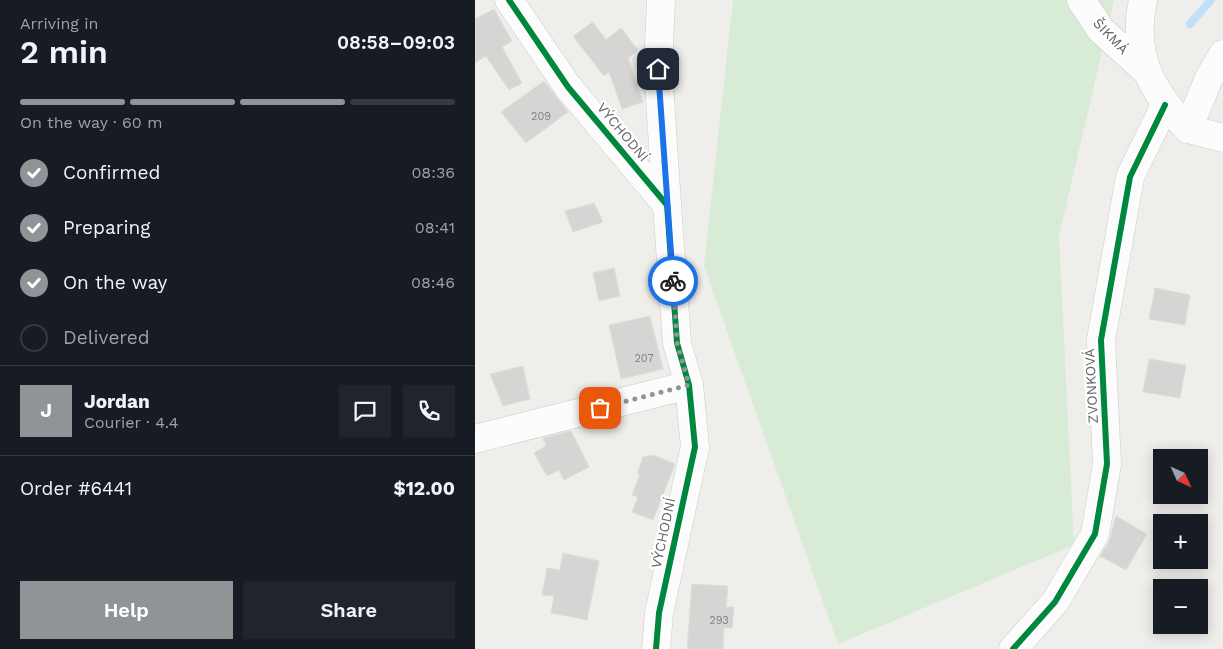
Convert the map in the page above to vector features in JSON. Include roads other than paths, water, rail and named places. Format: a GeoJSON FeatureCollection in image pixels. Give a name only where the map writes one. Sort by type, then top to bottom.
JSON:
{"type":"FeatureCollection","features":[{"type":"Feature","properties":{"kind":"street","name":"VÝCHODNÍ"},"geometry":{"type":"LineString","coordinates":[[509,0],[568,87],[667,205]]}},
{"type":"Feature","properties":{"kind":"street","name":"VÝCHODNÍ"},"geometry":{"type":"LineString","coordinates":[[656,649],[659,613],[695,447],[689,385],[677,343],[658,69],[661,0]]}},
{"type":"Feature","properties":{"kind":"street","name":"ŠIKMÁ"},"geometry":{"type":"LineString","coordinates":[[1081,0],[1101,30],[1144,69]]}},
{"type":"Feature","properties":{"kind":"street"},"geometry":{"type":"LineString","coordinates":[[1143,0],[1139,17],[1144,69],[1165,105],[1188,129],[1223,138]]}},
{"type":"Feature","properties":{"kind":"street"},"geometry":{"type":"LineString","coordinates":[[1188,129],[1209,78],[1223,54]]}},
{"type":"Feature","properties":{"kind":"street","name":"ZVONKOVÁ"},"geometry":{"type":"LineString","coordinates":[[1013,649],[1055,602],[1095,534],[1107,464],[1101,340],[1130,176],[1165,105]]}},
{"type":"Feature","properties":{"kind":"street"},"geometry":{"type":"LineString","coordinates":[[475,439],[689,385]]}},
{"type":"Feature","properties":{"kind":"waterway"},"geometry":{"type":"LineString","coordinates":[[1190,24],[1211,0]]}}]}
